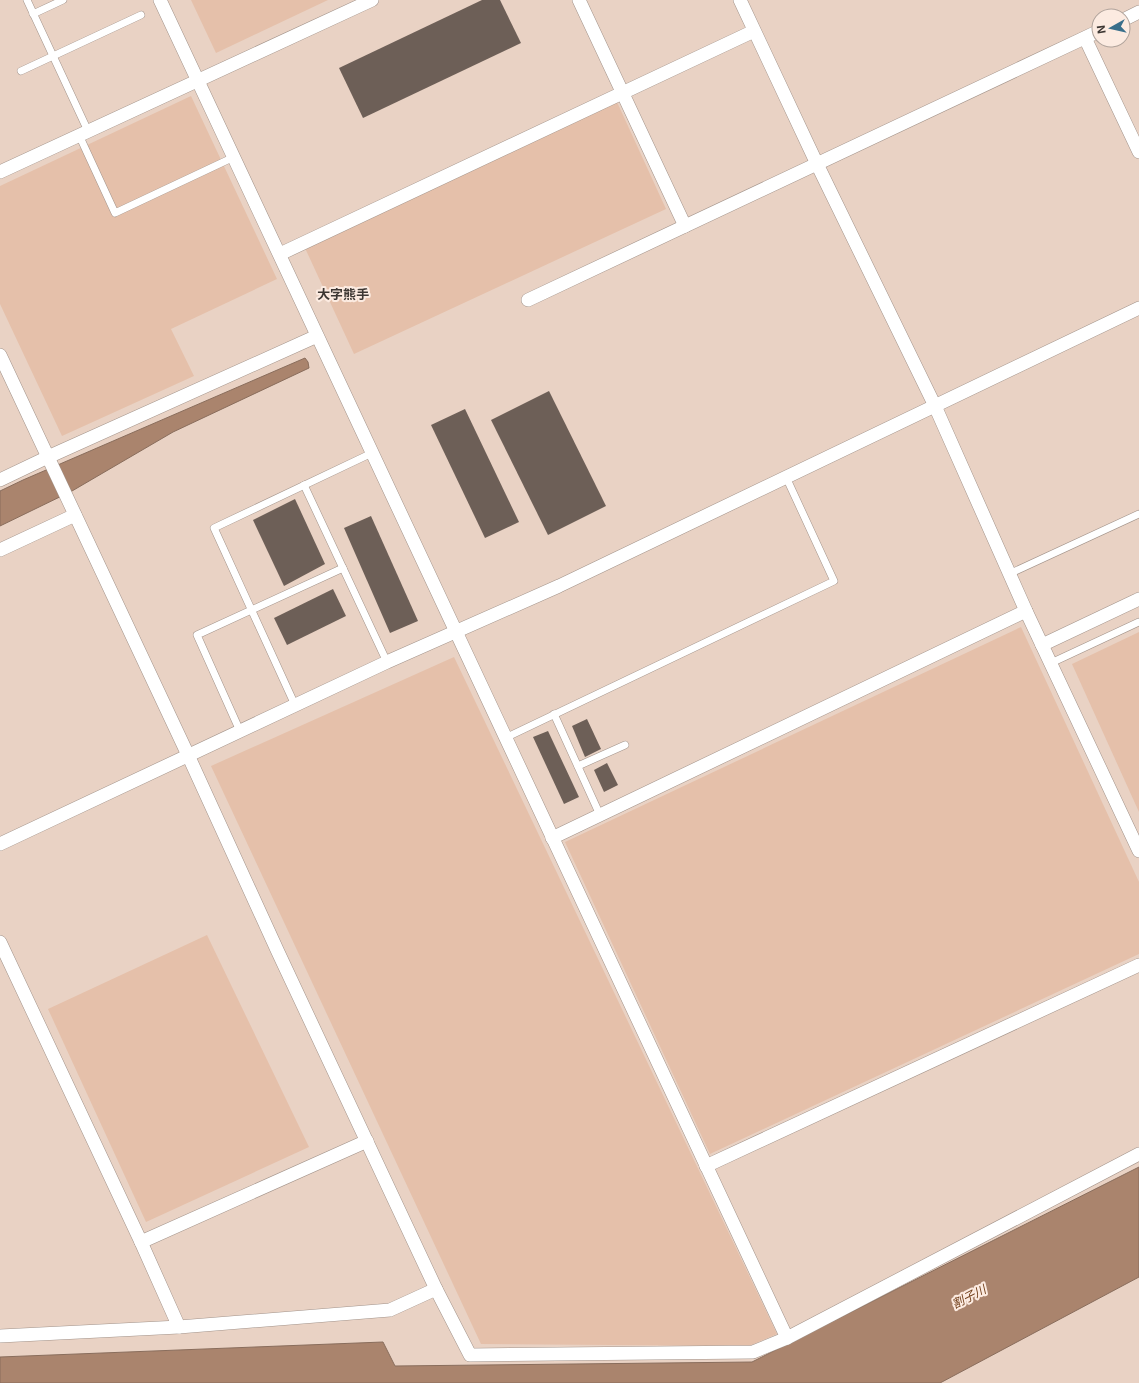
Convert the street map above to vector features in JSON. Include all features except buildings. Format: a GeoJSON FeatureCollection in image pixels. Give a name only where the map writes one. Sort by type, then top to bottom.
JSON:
{"type":"FeatureCollection","features":[{"type":"Feature","properties":{"kind":"street"},"geometry":{"type":"LineString","coordinates":[[160,0],[199,80],[455,632],[786,1338]]}},
{"type":"Feature","properties":{"kind":"street"},"geometry":{"type":"LineString","coordinates":[[0,172],[372,0]]}},
{"type":"Feature","properties":{"kind":"street"},"geometry":{"type":"LineString","coordinates":[[579,0],[685,226]]}},
{"type":"Feature","properties":{"kind":"street"},"geometry":{"type":"LineString","coordinates":[[740,0],[817,164],[935,406],[1009,574],[1139,851]]}},
{"type":"Feature","properties":{"kind":"street"},"geometry":{"type":"LineString","coordinates":[[280,254],[754,31]]}},
{"type":"Feature","properties":{"kind":"street"},"geometry":{"type":"LineString","coordinates":[[528,300],[1091,35]]}},
{"type":"Feature","properties":{"kind":"street"},"geometry":{"type":"LineString","coordinates":[[1085,38],[1139,152]]}},
{"type":"Feature","properties":{"kind":"street"},"geometry":{"type":"LineString","coordinates":[[0,844],[387,662],[559,586],[1139,308]]}},
{"type":"Feature","properties":{"kind":"street"},"geometry":{"type":"LineString","coordinates":[[0,480],[317,336]]}},
{"type":"Feature","properties":{"kind":"street"},"geometry":{"type":"LineString","coordinates":[[0,355],[436,1289],[470,1355],[753,1352],[786,1338],[1139,1154]]}},
{"type":"Feature","properties":{"kind":"street"},"geometry":{"type":"LineString","coordinates":[[0,550],[75,515]]}},
{"type":"Feature","properties":{"kind":"street"},"geometry":{"type":"LineString","coordinates":[[1042,644],[1139,599]]}},
{"type":"Feature","properties":{"kind":"street"},"geometry":{"type":"LineString","coordinates":[[552,838],[1026,611]]}},
{"type":"Feature","properties":{"kind":"street"},"geometry":{"type":"LineString","coordinates":[[0,942],[141,1242],[179,1327]]}},
{"type":"Feature","properties":{"kind":"street"},"geometry":{"type":"LineString","coordinates":[[706,1166],[1139,965]]}},
{"type":"Feature","properties":{"kind":"street"},"geometry":{"type":"LineString","coordinates":[[141,1242],[367,1141]]}},
{"type":"Feature","properties":{"kind":"street"},"geometry":{"type":"LineString","coordinates":[[0,1336],[179,1327],[390,1310],[436,1289]]}},
{"type":"Feature","properties":{"kind":"lane"},"geometry":{"type":"LineString","coordinates":[[27,0],[53,56],[116,212],[234,157]]}},
{"type":"Feature","properties":{"kind":"lane"},"geometry":{"type":"LineString","coordinates":[[33,14],[63,0]]}},
{"type":"Feature","properties":{"kind":"lane"},"geometry":{"type":"LineString","coordinates":[[21,71],[141,15]]}},
{"type":"Feature","properties":{"kind":"lane"},"geometry":{"type":"LineString","coordinates":[[295,705],[214,528],[372,453]]}},
{"type":"Feature","properties":{"kind":"lane"},"geometry":{"type":"LineString","coordinates":[[505,738],[834,581],[786,477]]}},
{"type":"Feature","properties":{"kind":"lane"},"geometry":{"type":"LineString","coordinates":[[304,485],[387,662]]}},
{"type":"Feature","properties":{"kind":"lane"},"geometry":{"type":"LineString","coordinates":[[1009,574],[1139,514]]}},
{"type":"Feature","properties":{"kind":"lane"},"geometry":{"type":"LineString","coordinates":[[240,731],[197,635],[343,568]]}},
{"type":"Feature","properties":{"kind":"lane"},"geometry":{"type":"LineString","coordinates":[[1051,663],[1139,622]]}},
{"type":"Feature","properties":{"kind":"lane"},"geometry":{"type":"LineString","coordinates":[[554,714],[600,815]]}},
{"type":"Feature","properties":{"kind":"lane"},"geometry":{"type":"LineString","coordinates":[[578,766],[625,744]]}},
{"type":"Feature","properties":{"kind":"shaded area"},"geometry":{"type":"Polygon","coordinates":[[[0,0],[1139,0],[1139,1167],[752,1362],[395,1366],[383,1342],[0,1357],[0,0]]]}},
{"type":"Feature","properties":{"kind":"shaded area"},"geometry":{"type":"Polygon","coordinates":[[[191,0],[328,0],[216,53],[191,0]]]}},
{"type":"Feature","properties":{"kind":"shaded area"},"geometry":{"type":"Polygon","coordinates":[[[191,96],[277,279],[171,329],[194,376],[62,436],[0,304],[0,186],[191,96]]]}},
{"type":"Feature","properties":{"kind":"shaded area"},"geometry":{"type":"Polygon","coordinates":[[[617,102],[666,209],[354,354],[305,248],[617,102]]]}},
{"type":"Feature","properties":{"kind":"shaded area"},"geometry":{"type":"Polygon","coordinates":[[[1021,627],[1139,882],[1139,954],[710,1154],[565,842],[1021,627]]]}},
{"type":"Feature","properties":{"kind":"shaded area"},"geometry":{"type":"Polygon","coordinates":[[[1139,632],[1139,812],[1072,664],[1139,632]]]}},
{"type":"Feature","properties":{"kind":"shaded area"},"geometry":{"type":"Polygon","coordinates":[[[454,657],[777,1334],[749,1346],[481,1344],[211,766],[454,657]]]}},
{"type":"Feature","properties":{"kind":"shaded area"},"geometry":{"type":"Polygon","coordinates":[[[207,935],[309,1147],[146,1222],[48,1009],[207,935]]]}},
{"type":"Feature","properties":{"kind":"shaded area"},"geometry":{"type":"Polygon","coordinates":[[[1139,1277],[1139,1383],[940,1383],[1139,1277]]]}},
{"type":"Feature","properties":{"kind":"water"},"geometry":{"type":"Polygon","coordinates":[[[305,358],[308,362],[309,368],[173,432],[72,491],[0,526],[0,491],[305,358]]]}},
{"type":"Feature","properties":{"kind":"water","name":"割子川"},"geometry":{"type":"Polygon","coordinates":[[[1139,1167],[1139,1277],[940,1383],[0,1383],[0,1357],[383,1342],[395,1366],[752,1362],[1139,1167]]]}},
{"type":"Feature","properties":{"kind":"district","name":"大字熊手"},"geometry":{"type":"Point","coordinates":[343,294]}}]}
